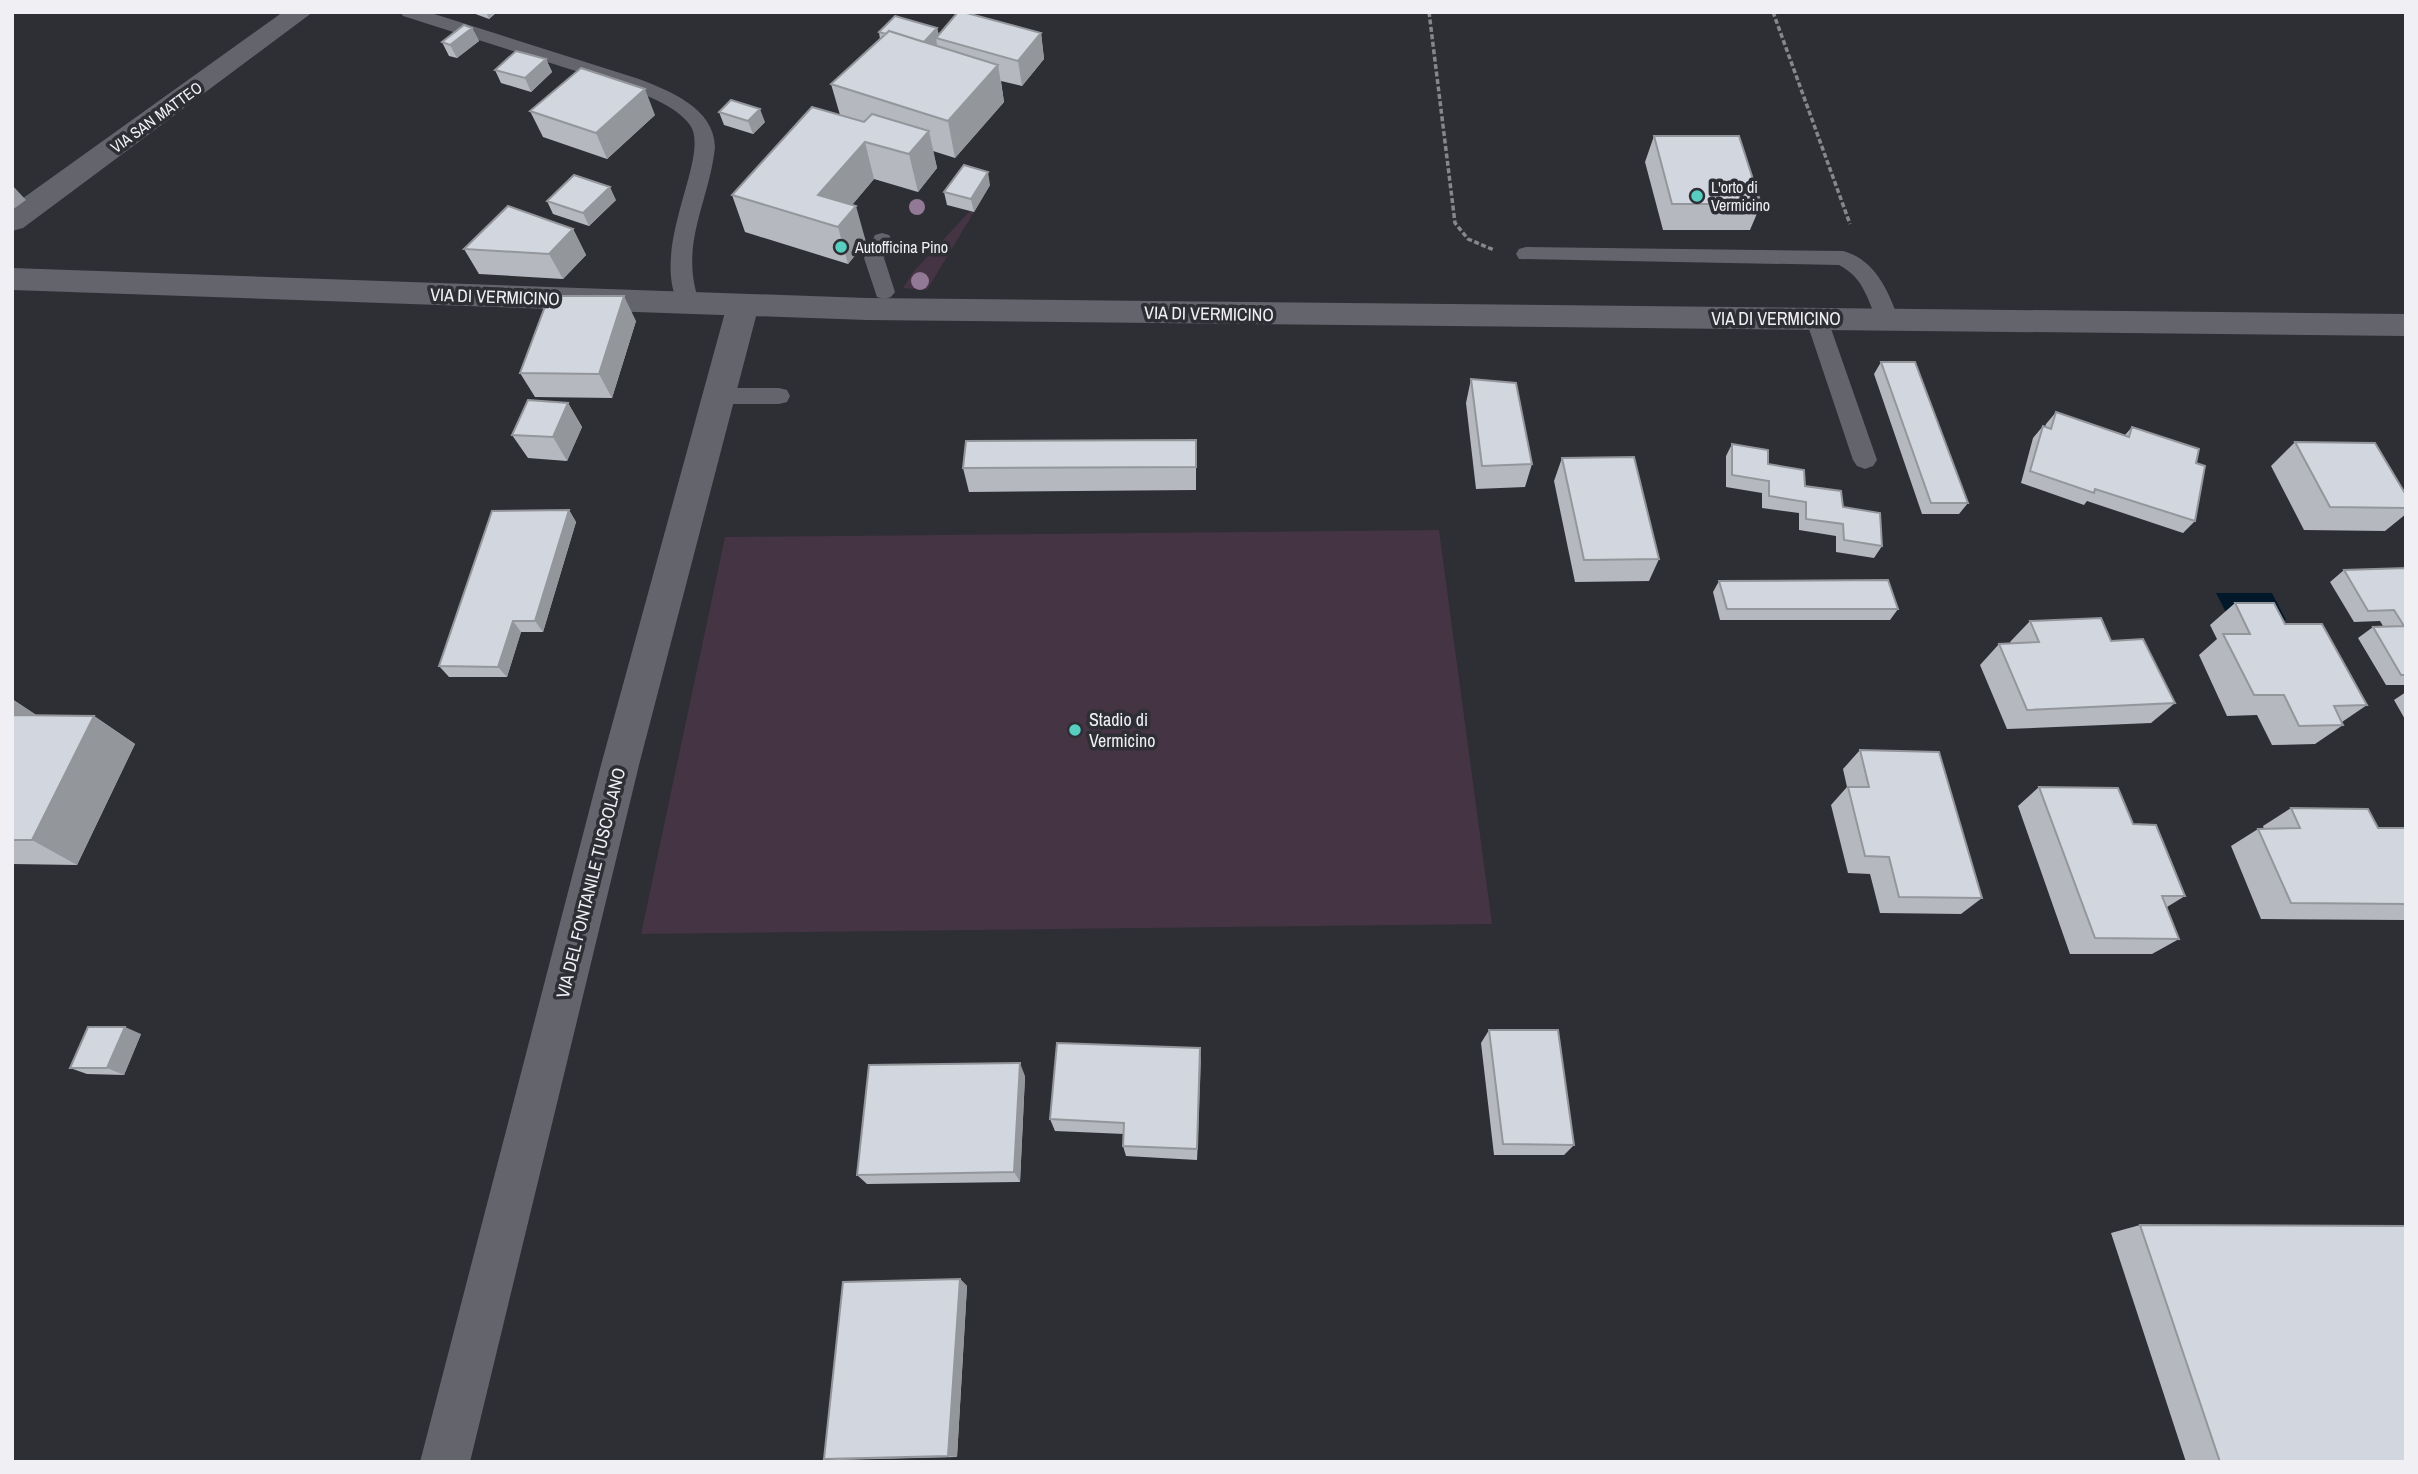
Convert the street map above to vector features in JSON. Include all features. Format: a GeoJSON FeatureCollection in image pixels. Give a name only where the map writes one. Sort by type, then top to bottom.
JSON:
{"type":"FeatureCollection","features":[{"type":"Feature","properties":{"kind":"main road","name":"VIA SAN MATTEO"},"geometry":{"type":"LineString","coordinates":[[12,221],[300,12]]}},
{"type":"Feature","properties":{"kind":"main road","name":"VIA DI VERMICINO"},"geometry":{"type":"LineString","coordinates":[[12,279],[743,306],[1100,313],[2406,326]]}},
{"type":"Feature","properties":{"kind":"main road","name":"VIA DEL FONTANILE TUSCOLANO"},"geometry":{"type":"LineString","coordinates":[[445,1462],[620,765],[743,306]]}},
{"type":"Feature","properties":{"kind":"lane"},"geometry":{"type":"LineString","coordinates":[[409,12],[617,79],[666,100],[693,116],[703,132],[705,145],[692,196],[680,269],[682,286],[689,304]]}},
{"type":"Feature","properties":{"kind":"lane"},"geometry":{"type":"LineString","coordinates":[[881,240],[874,258],[884,292]]}},
{"type":"Feature","properties":{"kind":"lane"},"geometry":{"type":"LineString","coordinates":[[1526,254],[1832,256],[1852,262],[1868,274],[1878,291],[1888,320]]}},
{"type":"Feature","properties":{"kind":"lane"},"geometry":{"type":"LineString","coordinates":[[1817,320],[1865,460]]}},
{"type":"Feature","properties":{"kind":"lane"},"geometry":{"type":"LineString","coordinates":[[719,396],[779,396]]}},
{"type":"Feature","properties":{"kind":"path"},"geometry":{"type":"LineString","coordinates":[[1429,12],[1455,223],[1468,239],[1478,245],[1506,253],[1526,254]]}},
{"type":"Feature","properties":{"kind":"path"},"geometry":{"type":"LineString","coordinates":[[1773,12],[1868,274]]}},
{"type":"Feature","properties":{"kind":"shaded area"},"geometry":{"type":"Polygon","coordinates":[[[970,211],[974,212],[927,290],[903,288],[913,272],[970,211]]]}},
{"type":"Feature","properties":{"kind":"shaded area","name":"Stadio di Vermicino"},"geometry":{"type":"Polygon","coordinates":[[[1439,530],[1492,924],[641,934],[725,537],[1439,530]]]}},
{"type":"Feature","properties":{"kind":"water"},"geometry":{"type":"Polygon","coordinates":[[[2216,593],[2272,593],[2286,620],[2229,618],[2216,593]]]}},
{"type":"Feature","properties":{"kind":"building"},"geometry":{"type":"Polygon","coordinates":[[[958,12],[1041,33],[1018,61],[936,38],[958,12]]]}},
{"type":"Feature","properties":{"kind":"building"},"geometry":{"type":"Polygon","coordinates":[[[895,16],[937,28],[924,42],[889,31],[886,34],[879,32],[895,16]]]}},
{"type":"Feature","properties":{"kind":"building"},"geometry":{"type":"Polygon","coordinates":[[[464,25],[472,28],[450,45],[442,42],[464,25]]]}},
{"type":"Feature","properties":{"kind":"building"},"geometry":{"type":"Polygon","coordinates":[[[889,31],[998,65],[948,121],[831,84],[889,31]]]}},
{"type":"Feature","properties":{"kind":"building"},"geometry":{"type":"Polygon","coordinates":[[[516,51],[546,59],[525,78],[495,70],[516,51]]]}},
{"type":"Feature","properties":{"kind":"building"},"geometry":{"type":"Polygon","coordinates":[[[581,68],[645,89],[596,133],[530,111],[581,68]]]}},
{"type":"Feature","properties":{"kind":"building"},"geometry":{"type":"Polygon","coordinates":[[[731,100],[760,109],[748,121],[719,112],[731,100]]]}},
{"type":"Feature","properties":{"kind":"building"},"geometry":{"type":"Polygon","coordinates":[[[812,107],[864,122],[872,114],[929,131],[909,154],[865,142],[818,195],[856,206],[838,227],[732,195],[812,107]]]}},
{"type":"Feature","properties":{"kind":"building"},"geometry":{"type":"Polygon","coordinates":[[[1654,136],[1739,136],[1761,204],[1672,204],[1654,136]]]}},
{"type":"Feature","properties":{"kind":"building"},"geometry":{"type":"Polygon","coordinates":[[[964,165],[988,172],[971,199],[944,192],[964,165]]]}},
{"type":"Feature","properties":{"kind":"building"},"geometry":{"type":"Polygon","coordinates":[[[574,175],[610,187],[583,213],[547,201],[574,175]]]}},
{"type":"Feature","properties":{"kind":"building"},"geometry":{"type":"Polygon","coordinates":[[[508,206],[573,229],[549,254],[464,249],[508,206]]]}},
{"type":"Feature","properties":{"kind":"building"},"geometry":{"type":"Polygon","coordinates":[[[549,296],[624,296],[599,374],[520,373],[549,296]]]}},
{"type":"Feature","properties":{"kind":"building"},"geometry":{"type":"Polygon","coordinates":[[[1881,362],[1915,362],[1968,503],[1931,503],[1881,362]]]}},
{"type":"Feature","properties":{"kind":"building"},"geometry":{"type":"Polygon","coordinates":[[[1471,379],[1516,383],[1532,464],[1482,466],[1471,379]]]}},
{"type":"Feature","properties":{"kind":"building"},"geometry":{"type":"Polygon","coordinates":[[[528,400],[568,403],[553,437],[512,435],[528,400]]]}},
{"type":"Feature","properties":{"kind":"building"},"geometry":{"type":"Polygon","coordinates":[[[2056,412],[2129,437],[2132,427],[2199,449],[2196,463],[2205,466],[2195,521],[2095,489],[2094,493],[2030,471],[2043,426],[2051,429],[2056,412]]]}},
{"type":"Feature","properties":{"kind":"building"},"geometry":{"type":"Polygon","coordinates":[[[1196,440],[1196,467],[963,468],[966,441],[1196,440]]]}},
{"type":"Feature","properties":{"kind":"building"},"geometry":{"type":"Polygon","coordinates":[[[2295,442],[2375,443],[2406,495],[2406,508],[2330,507],[2295,442]]]}},
{"type":"Feature","properties":{"kind":"building"},"geometry":{"type":"Polygon","coordinates":[[[1732,444],[1768,450],[1768,464],[1804,470],[1805,486],[1841,491],[1843,507],[1880,513],[1882,546],[1844,540],[1843,524],[1806,519],[1806,502],[1769,496],[1769,481],[1732,475],[1732,444]]]}},
{"type":"Feature","properties":{"kind":"building"},"geometry":{"type":"Polygon","coordinates":[[[1634,457],[1659,559],[1584,560],[1562,458],[1634,457]]]}},
{"type":"Feature","properties":{"kind":"building"},"geometry":{"type":"Polygon","coordinates":[[[569,510],[535,621],[513,621],[498,667],[439,666],[492,511],[569,510]]]}},
{"type":"Feature","properties":{"kind":"building"},"geometry":{"type":"Polygon","coordinates":[[[2406,568],[2406,675],[2401,675],[2373,627],[2404,626],[2394,610],[2368,611],[2344,570],[2406,568]]]}},
{"type":"Feature","properties":{"kind":"building"},"geometry":{"type":"Polygon","coordinates":[[[1888,580],[1898,609],[1727,609],[1719,581],[1888,580]]]}},
{"type":"Feature","properties":{"kind":"building"},"geometry":{"type":"Polygon","coordinates":[[[2235,603],[2274,603],[2285,624],[2322,624],[2367,705],[2334,706],[2343,725],[2299,726],[2284,695],[2254,695],[2223,634],[2250,634],[2235,603]]]}},
{"type":"Feature","properties":{"kind":"building"},"geometry":{"type":"Polygon","coordinates":[[[2101,618],[2111,641],[2143,639],[2175,703],[2027,710],[1999,644],[2039,642],[2030,621],[2101,618]]]}},
{"type":"Feature","properties":{"kind":"building"},"geometry":{"type":"Polygon","coordinates":[[[12,715],[94,716],[32,840],[12,840],[12,715]]]}},
{"type":"Feature","properties":{"kind":"building"},"geometry":{"type":"Polygon","coordinates":[[[1860,750],[1939,752],[1982,898],[1899,897],[1889,857],[1865,856],[1848,787],[1869,787],[1860,750]]]}},
{"type":"Feature","properties":{"kind":"building"},"geometry":{"type":"Polygon","coordinates":[[[2039,787],[2118,788],[2133,824],[2156,825],[2185,896],[2162,896],[2179,939],[2095,938],[2039,787]]]}},
{"type":"Feature","properties":{"kind":"building"},"geometry":{"type":"Polygon","coordinates":[[[2291,808],[2368,809],[2378,828],[2406,828],[2406,904],[2291,903],[2258,829],[2300,828],[2291,808]]]}},
{"type":"Feature","properties":{"kind":"building"},"geometry":{"type":"Polygon","coordinates":[[[88,1027],[125,1027],[107,1068],[70,1068],[88,1027]]]}},
{"type":"Feature","properties":{"kind":"building"},"geometry":{"type":"Polygon","coordinates":[[[1489,1030],[1558,1030],[1574,1145],[1503,1144],[1489,1030]]]}},
{"type":"Feature","properties":{"kind":"building"},"geometry":{"type":"Polygon","coordinates":[[[1057,1043],[1200,1048],[1197,1149],[1123,1146],[1124,1123],[1050,1119],[1057,1043]]]}},
{"type":"Feature","properties":{"kind":"building"},"geometry":{"type":"Polygon","coordinates":[[[1020,1063],[1014,1172],[857,1175],[869,1065],[1020,1063]]]}},
{"type":"Feature","properties":{"kind":"building"},"geometry":{"type":"Polygon","coordinates":[[[2140,1225],[2406,1226],[2406,1462],[2220,1462],[2140,1225]]]}},
{"type":"Feature","properties":{"kind":"building"},"geometry":{"type":"Polygon","coordinates":[[[960,1279],[948,1456],[824,1459],[843,1282],[960,1279]]]}},
{"type":"Feature","properties":{"kind":"place","name":"L'orto di Vermicino"},"geometry":{"type":"Point","coordinates":[1697,196]}},
{"type":"Feature","properties":{"kind":"place","name":"Autofficina Pino"},"geometry":{"type":"Point","coordinates":[841,247]}},
{"type":"Feature","properties":{"kind":"place","name":"Stadio di Vermicino"},"geometry":{"type":"Point","coordinates":[1075,730]}}]}
